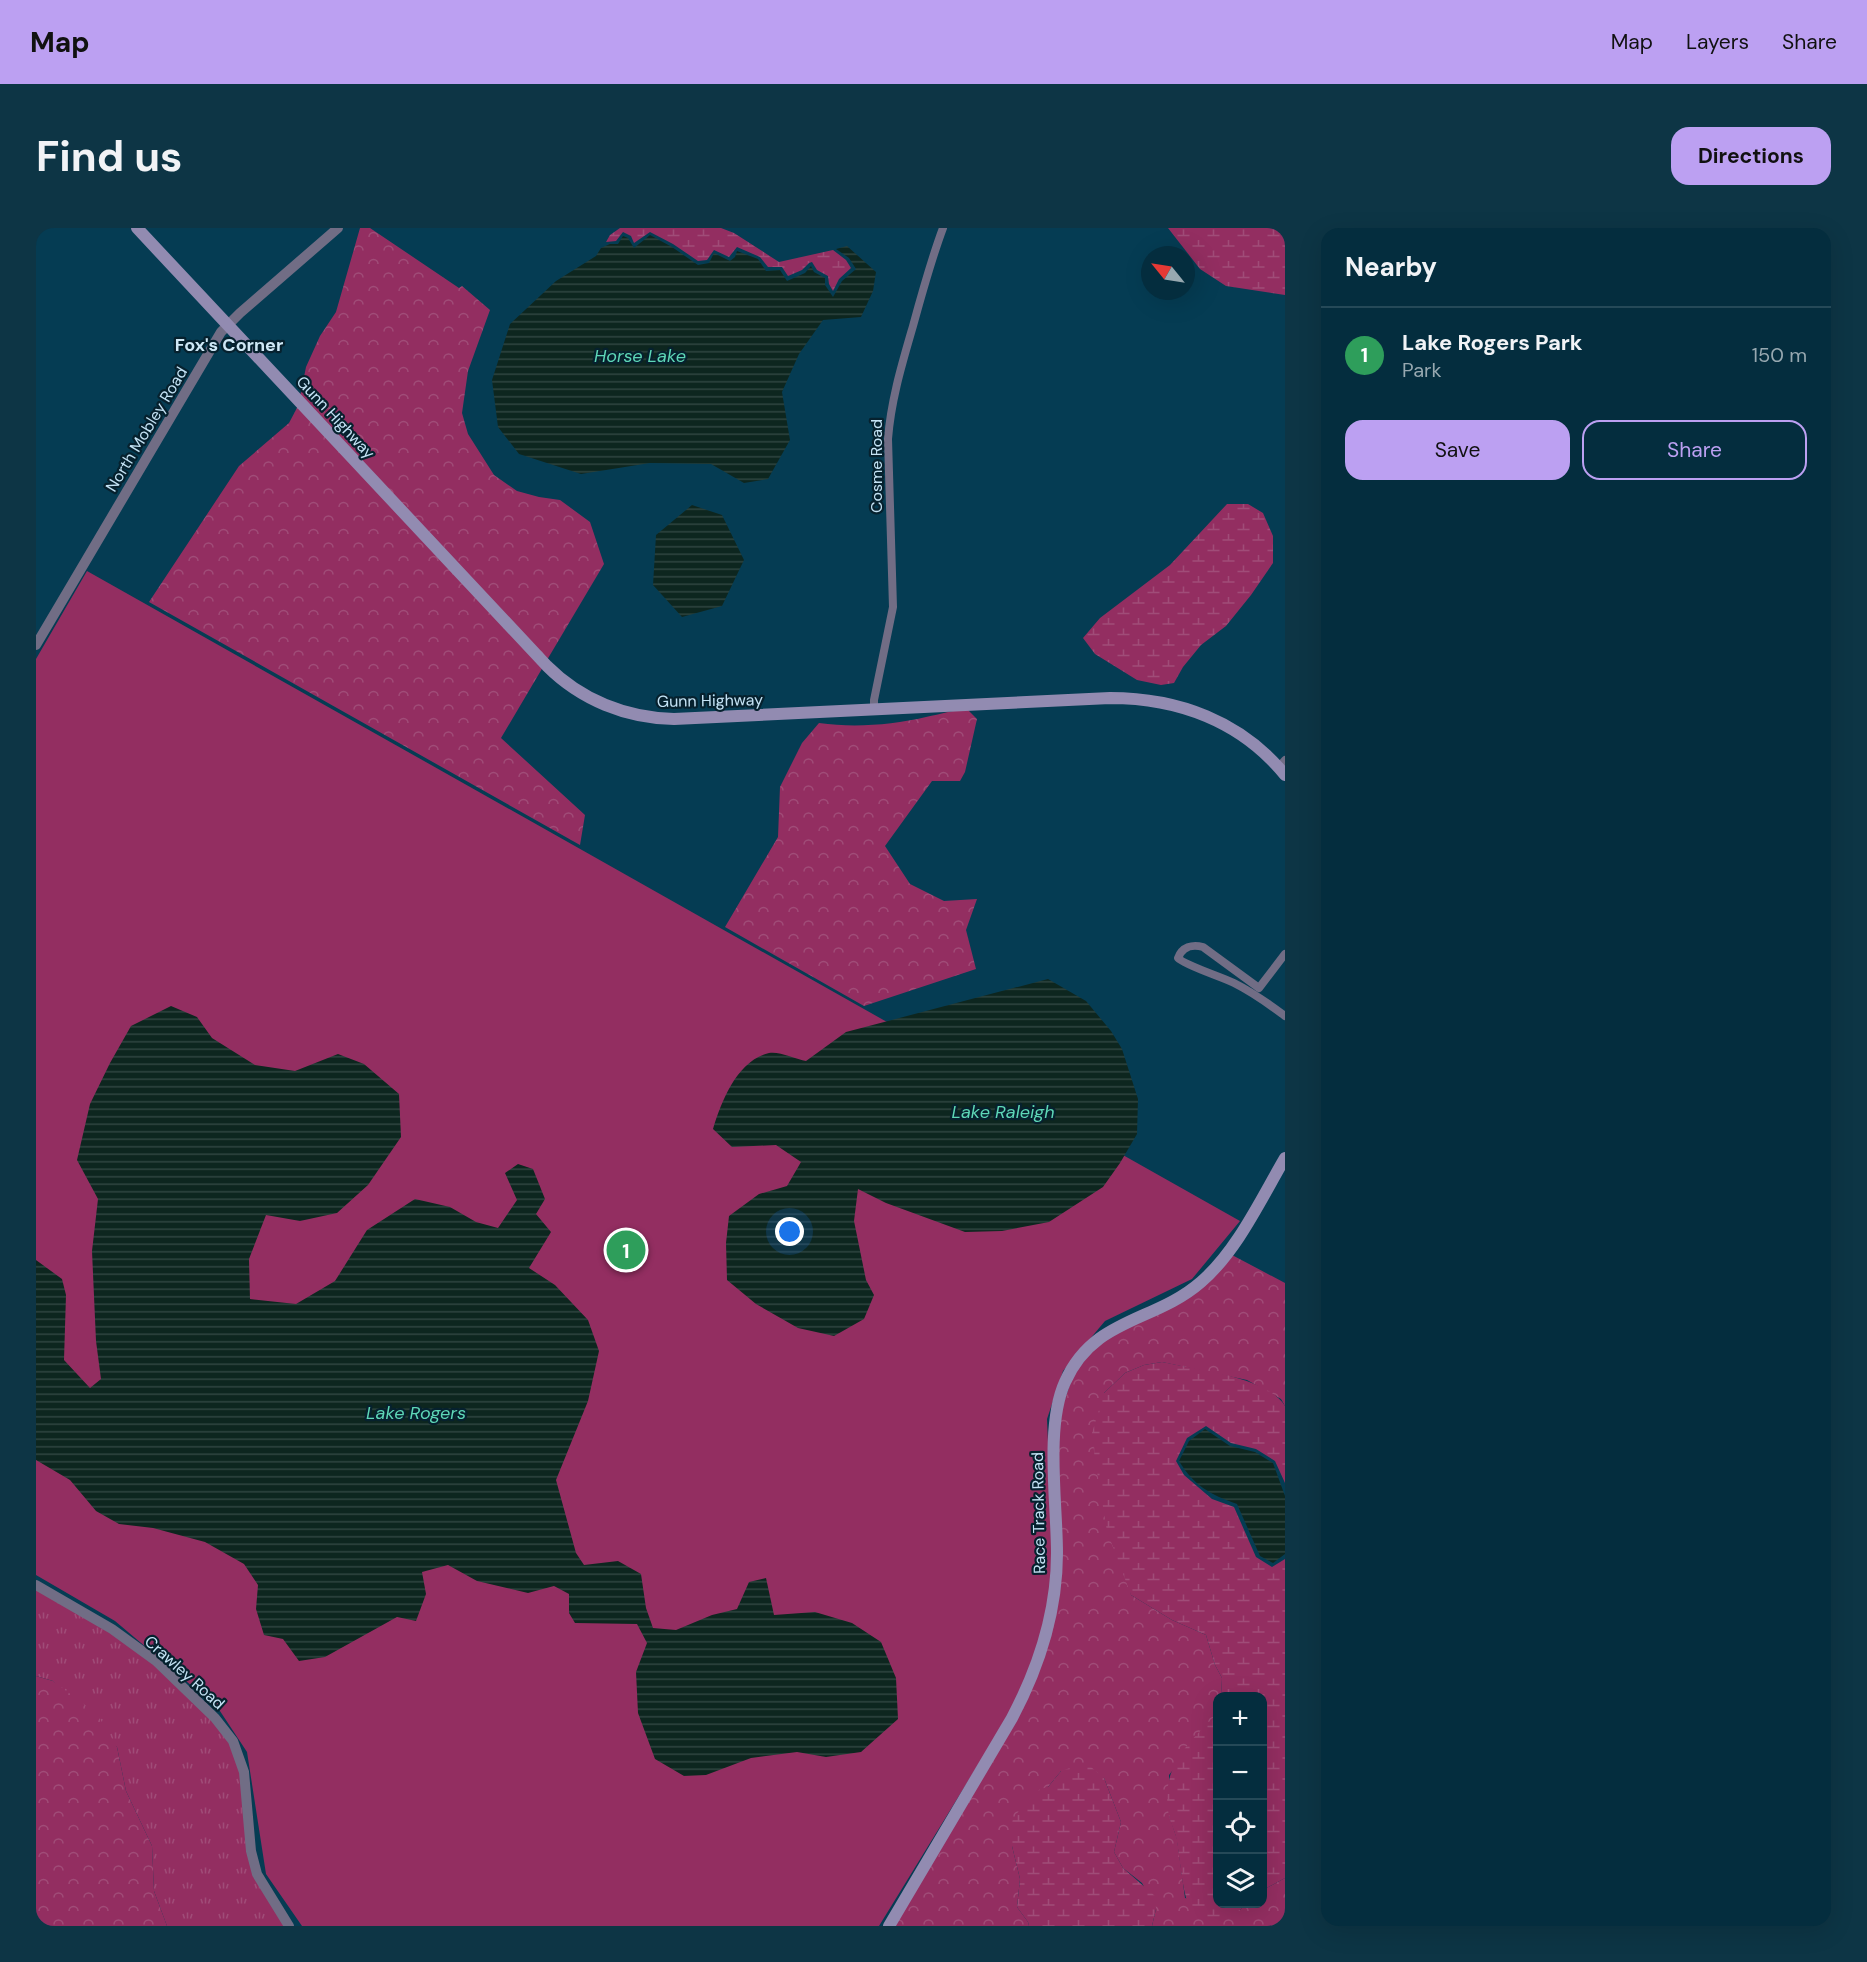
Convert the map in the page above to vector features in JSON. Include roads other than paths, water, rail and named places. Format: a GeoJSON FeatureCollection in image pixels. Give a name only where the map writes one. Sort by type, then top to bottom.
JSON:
{"type":"FeatureCollection","features":[{"type":"Feature","properties":{"kind":"main road","name":"Gunn Highway"},"geometry":{"type":"LineString","coordinates":[[137,228],[547,666],[583,694],[623,711],[665,719],[1110,698],[1148,699],[1188,708],[1223,723],[1283,767]]}},
{"type":"Feature","properties":{"kind":"main road","name":"Race Track Road"},"geometry":{"type":"LineString","coordinates":[[889,1926],[1012,1718],[1030,1683],[1042,1651],[1050,1619],[1056,1577],[1054,1431],[1057,1403],[1065,1381],[1083,1353],[1106,1333],[1179,1298],[1210,1274],[1234,1244],[1285,1158]]}},
{"type":"Feature","properties":{"kind":"street","name":"North Mobley Road"},"geometry":{"type":"LineString","coordinates":[[36,645],[216,340],[228,325],[338,228]]}},
{"type":"Feature","properties":{"kind":"street","name":"Cosme Road"},"geometry":{"type":"LineString","coordinates":[[874,710],[874,700],[893,607],[889,421],[895,387],[943,228]]}},
{"type":"Feature","properties":{"kind":"street"},"geometry":{"type":"LineString","coordinates":[[1285,954],[1259,988],[1203,947],[1194,945],[1180,953],[1178,958],[1182,962],[1237,984],[1285,1016]]}},
{"type":"Feature","properties":{"kind":"street","name":"Crawley Road"},"geometry":{"type":"LineString","coordinates":[[36,1585],[112,1629],[156,1661],[215,1718],[232,1741],[243,1772],[251,1851],[257,1874],[289,1926]]}},
{"type":"Feature","properties":{"kind":"water","name":"Horse Lake"},"geometry":{"type":"Polygon","coordinates":[[[650,235],[698,265],[709,263],[714,253],[730,261],[735,257],[737,251],[758,259],[766,271],[780,270],[787,281],[805,273],[811,266],[814,272],[825,278],[825,285],[833,297],[842,281],[856,269],[849,258],[836,249],[847,246],[876,272],[873,291],[861,317],[823,320],[799,354],[782,392],[790,440],[768,479],[744,483],[711,464],[650,463],[581,474],[519,454],[498,427],[492,380],[510,324],[556,281],[596,256],[601,248],[610,244],[618,244],[623,236],[628,238],[634,248],[650,235]]]}},
{"type":"Feature","properties":{"kind":"water"},"geometry":{"type":"Polygon","coordinates":[[[692,505],[722,515],[744,560],[722,606],[682,617],[653,585],[656,535],[692,505]]]}},
{"type":"Feature","properties":{"kind":"water","name":"Lake Raleigh"},"geometry":{"type":"Polygon","coordinates":[[[1048,979],[1086,1001],[1111,1031],[1122,1049],[1138,1099],[1137,1134],[1103,1187],[1049,1222],[1002,1231],[965,1232],[886,1203],[858,1189],[854,1221],[866,1280],[874,1295],[864,1319],[834,1336],[798,1328],[756,1304],[727,1280],[726,1243],[729,1216],[759,1194],[787,1186],[801,1162],[776,1145],[732,1147],[713,1129],[726,1094],[748,1064],[769,1053],[806,1061],[846,1032],[1048,979]]]}},
{"type":"Feature","properties":{"kind":"water","name":"Lake Rogers"},"geometry":{"type":"Polygon","coordinates":[[[171,1006],[197,1017],[212,1038],[255,1065],[295,1071],[338,1054],[364,1064],[399,1094],[401,1137],[368,1185],[337,1213],[300,1221],[266,1215],[249,1259],[250,1299],[296,1304],[335,1281],[367,1230],[415,1199],[450,1207],[476,1222],[498,1228],[517,1200],[505,1173],[518,1164],[533,1169],[545,1199],[536,1214],[551,1232],[529,1268],[555,1285],[588,1320],[599,1351],[588,1401],[556,1480],[576,1553],[584,1565],[618,1561],[641,1574],[646,1608],[653,1628],[676,1630],[712,1615],[737,1609],[749,1582],[766,1578],[774,1615],[815,1612],[852,1623],[881,1642],[896,1678],[898,1719],[861,1752],[826,1757],[797,1752],[751,1758],[706,1775],[684,1776],[655,1759],[638,1713],[636,1672],[647,1643],[637,1624],[575,1623],[569,1613],[569,1594],[554,1586],[528,1593],[477,1581],[448,1565],[422,1572],[426,1594],[416,1621],[397,1617],[325,1657],[299,1661],[283,1639],[264,1635],[256,1609],[258,1585],[244,1564],[205,1542],[153,1528],[119,1524],[96,1511],[70,1480],[36,1460],[36,1260],[62,1279],[66,1295],[64,1360],[90,1388],[101,1379],[96,1341],[92,1251],[98,1199],[77,1160],[90,1104],[131,1026],[171,1006]]]}},
{"type":"Feature","properties":{"kind":"water"},"geometry":{"type":"Polygon","coordinates":[[[1205,1429],[1230,1446],[1255,1452],[1273,1463],[1285,1496],[1285,1554],[1273,1563],[1260,1556],[1237,1504],[1219,1497],[1197,1483],[1179,1461],[1189,1441],[1205,1429]]]}},
{"type":"Feature","properties":{"kind":"place","name":"Lake Rogers Park"},"geometry":{"type":"Point","coordinates":[626,1250]}},
{"type":"Feature","properties":{"kind":"district","name":"Fox's Corner"},"geometry":{"type":"Point","coordinates":[229,345]}}]}
